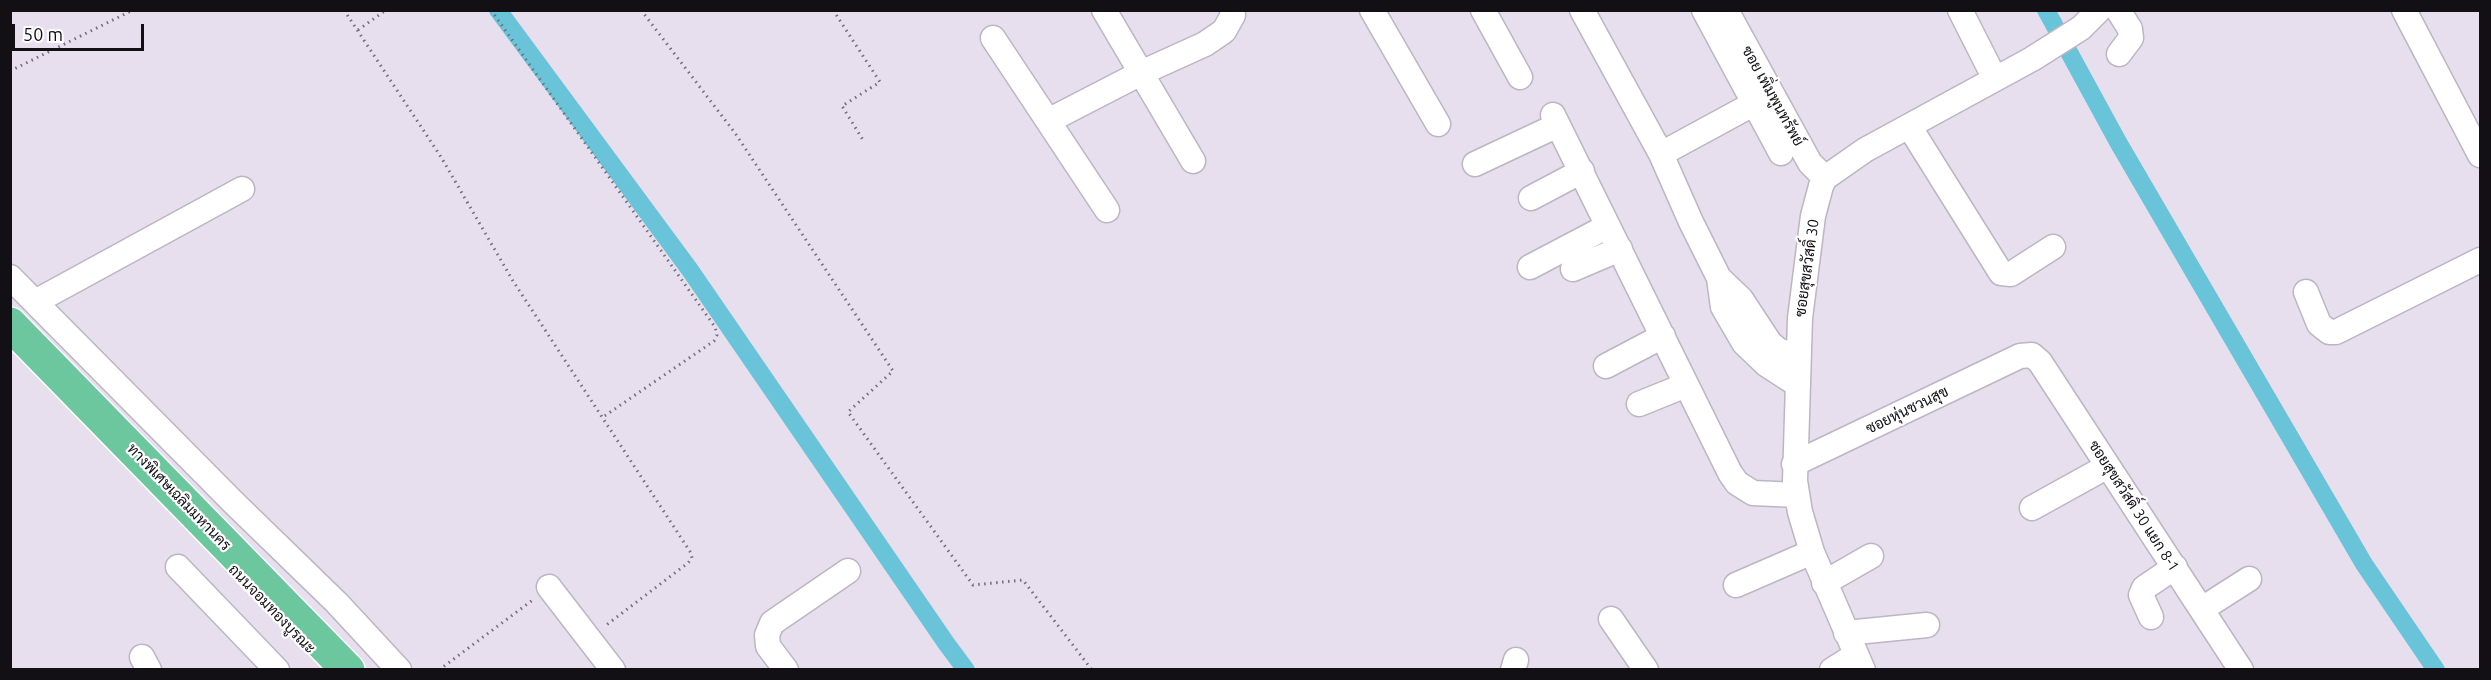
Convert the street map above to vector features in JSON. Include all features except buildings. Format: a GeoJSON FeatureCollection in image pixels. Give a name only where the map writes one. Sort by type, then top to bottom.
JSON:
{"type":"FeatureCollection","features":[{"type":"Feature","properties":{"kind":"highway","name":"ทางพิเศษเฉลิมมหานคร"},"geometry":{"type":"LineString","coordinates":[[10,324],[348,669]]}},
{"type":"Feature","properties":{"kind":"highway","name":"ทางพิเศษเฉลิมมหานคร"},"geometry":{"type":"LineString","coordinates":[[10,357],[317,669]]}},
{"type":"Feature","properties":{"kind":"street"},"geometry":{"type":"LineString","coordinates":[[1104,10],[1192,162]]}},
{"type":"Feature","properties":{"kind":"street"},"geometry":{"type":"LineString","coordinates":[[1048,121],[1141,73],[1205,44],[1224,31],[1233,15],[1233,10]]}},
{"type":"Feature","properties":{"kind":"street"},"geometry":{"type":"LineString","coordinates":[[1372,10],[1438,124]]}},
{"type":"Feature","properties":{"kind":"street"},"geometry":{"type":"LineString","coordinates":[[1483,10],[1520,77]]}},
{"type":"Feature","properties":{"kind":"street"},"geometry":{"type":"LineString","coordinates":[[1582,10],[1661,154],[1719,278],[1723,308],[1744,344],[1767,365],[1798,385]]}},
{"type":"Feature","properties":{"kind":"street"},"geometry":{"type":"LineString","coordinates":[[1704,10],[1781,153]]}},
{"type":"Feature","properties":{"kind":"street","name":"ซอย เพิ่มพูนทรัพย์"},"geometry":{"type":"LineString","coordinates":[[1726,10],[1806,156],[1825,178]]}},
{"type":"Feature","properties":{"kind":"street"},"geometry":{"type":"LineString","coordinates":[[1960,10],[1995,79]]}},
{"type":"Feature","properties":{"kind":"street"},"geometry":{"type":"LineString","coordinates":[[1825,178],[1865,150],[2032,59],[2081,28],[2099,10]]}},
{"type":"Feature","properties":{"kind":"street"},"geometry":{"type":"LineString","coordinates":[[2118,10],[2130,28],[2131,38],[2119,54]]}},
{"type":"Feature","properties":{"kind":"street"},"geometry":{"type":"LineString","coordinates":[[2404,10],[2481,155]]}},
{"type":"Feature","properties":{"kind":"street"},"geometry":{"type":"LineString","coordinates":[[993,38],[1107,210]]}},
{"type":"Feature","properties":{"kind":"street"},"geometry":{"type":"LineString","coordinates":[[1661,154],[1755,103]]}},
{"type":"Feature","properties":{"kind":"street"},"geometry":{"type":"LineString","coordinates":[[1475,164],[1556,120],[1730,473],[1737,483],[1753,494],[1797,495]]}},
{"type":"Feature","properties":{"kind":"street"},"geometry":{"type":"LineString","coordinates":[[1909,126],[2001,273],[2011,274],[2053,247]]}},
{"type":"Feature","properties":{"kind":"street"},"geometry":{"type":"LineString","coordinates":[[1531,198],[1582,171]]}},
{"type":"Feature","properties":{"kind":"street","name":"ซอยสุขสวัสดิ์ 30"},"geometry":{"type":"LineString","coordinates":[[1825,178],[1812,226],[1800,318],[1794,464],[1797,495],[1812,552],[1860,662]]}},
{"type":"Feature","properties":{"kind":"street"},"geometry":{"type":"LineString","coordinates":[[35,302],[242,189]]}},
{"type":"Feature","properties":{"kind":"street"},"geometry":{"type":"LineString","coordinates":[[1530,267],[1608,225]]}},
{"type":"Feature","properties":{"kind":"street"},"geometry":{"type":"LineString","coordinates":[[1573,269],[1620,249]]}},
{"type":"Feature","properties":{"kind":"street"},"geometry":{"type":"LineString","coordinates":[[2306,292],[2319,324],[2329,332],[2336,332],[2481,260]]}},
{"type":"Feature","properties":{"kind":"street"},"geometry":{"type":"LineString","coordinates":[[10,277],[234,503],[337,603],[399,669]]}},
{"type":"Feature","properties":{"kind":"street"},"geometry":{"type":"LineString","coordinates":[[1719,278],[1741,299],[1770,343],[1778,350],[1798,358]]}},
{"type":"Feature","properties":{"kind":"street"},"geometry":{"type":"LineString","coordinates":[[1606,366],[1663,336]]}},
{"type":"Feature","properties":{"kind":"street","name":"ถนนจอมทองบูรณะ"},"geometry":{"type":"LineString","coordinates":[[10,342],[331,669]]}},
{"type":"Feature","properties":{"kind":"street","name":"ซอยสุขสวัสดิ์ 30 แยก 8-1"},"geometry":{"type":"LineString","coordinates":[[2020,356],[2032,355],[2040,362],[2241,669]]}},
{"type":"Feature","properties":{"kind":"street","name":"ซอยหุ่นชวนสุข"},"geometry":{"type":"LineString","coordinates":[[1794,464],[2020,356]]}},
{"type":"Feature","properties":{"kind":"street"},"geometry":{"type":"LineString","coordinates":[[1639,405],[1686,385]]}},
{"type":"Feature","properties":{"kind":"street"},"geometry":{"type":"LineString","coordinates":[[2032,508],[2108,466]]}},
{"type":"Feature","properties":{"kind":"street"},"geometry":{"type":"LineString","coordinates":[[1736,585],[1812,552]]}},
{"type":"Feature","properties":{"kind":"street"},"geometry":{"type":"LineString","coordinates":[[1824,583],[1871,556]]}},
{"type":"Feature","properties":{"kind":"street"},"geometry":{"type":"LineString","coordinates":[[178,567],[277,669]]}},
{"type":"Feature","properties":{"kind":"street"},"geometry":{"type":"LineString","coordinates":[[2151,617],[2140,595],[2144,588],[2175,567]]}},
{"type":"Feature","properties":{"kind":"street"},"geometry":{"type":"LineString","coordinates":[[786,669],[768,646],[766,635],[772,623],[848,572]]}},
{"type":"Feature","properties":{"kind":"street"},"geometry":{"type":"LineString","coordinates":[[2202,609],[2249,579]]}},
{"type":"Feature","properties":{"kind":"street"},"geometry":{"type":"LineString","coordinates":[[549,587],[613,669]]}},
{"type":"Feature","properties":{"kind":"street"},"geometry":{"type":"LineString","coordinates":[[1611,620],[1647,669]]}},
{"type":"Feature","properties":{"kind":"street"},"geometry":{"type":"LineString","coordinates":[[1846,633],[1927,625]]}},
{"type":"Feature","properties":{"kind":"street"},"geometry":{"type":"LineString","coordinates":[[1832,669],[1860,662]]}},
{"type":"Feature","properties":{"kind":"path"},"geometry":{"type":"LineString","coordinates":[[10,71],[133,10]]}},
{"type":"Feature","properties":{"kind":"path"},"geometry":{"type":"LineString","coordinates":[[344,10],[441,157],[513,281],[687,546],[692,558],[589,638]]}},
{"type":"Feature","properties":{"kind":"path"},"geometry":{"type":"LineString","coordinates":[[358,30],[386,10]]}},
{"type":"Feature","properties":{"kind":"path"},"geometry":{"type":"LineString","coordinates":[[491,10],[714,327],[717,335],[714,341],[603,417]]}},
{"type":"Feature","properties":{"kind":"path"},"geometry":{"type":"LineString","coordinates":[[640,10],[735,133],[892,371],[848,412],[973,585],[1023,580],[1092,669]]}},
{"type":"Feature","properties":{"kind":"path"},"geometry":{"type":"LineString","coordinates":[[833,10],[880,82],[842,106],[863,140]]}},
{"type":"Feature","properties":{"kind":"path"},"geometry":{"type":"LineString","coordinates":[[440,669],[549,587]]}},
{"type":"Feature","properties":{"kind":"waterway"},"geometry":{"type":"LineString","coordinates":[[498,10],[690,270],[966,670]]}},
{"type":"Feature","properties":{"kind":"waterway"},"geometry":{"type":"LineString","coordinates":[[2046,10],[2118,142],[2364,564],[2436,670]]}}]}
